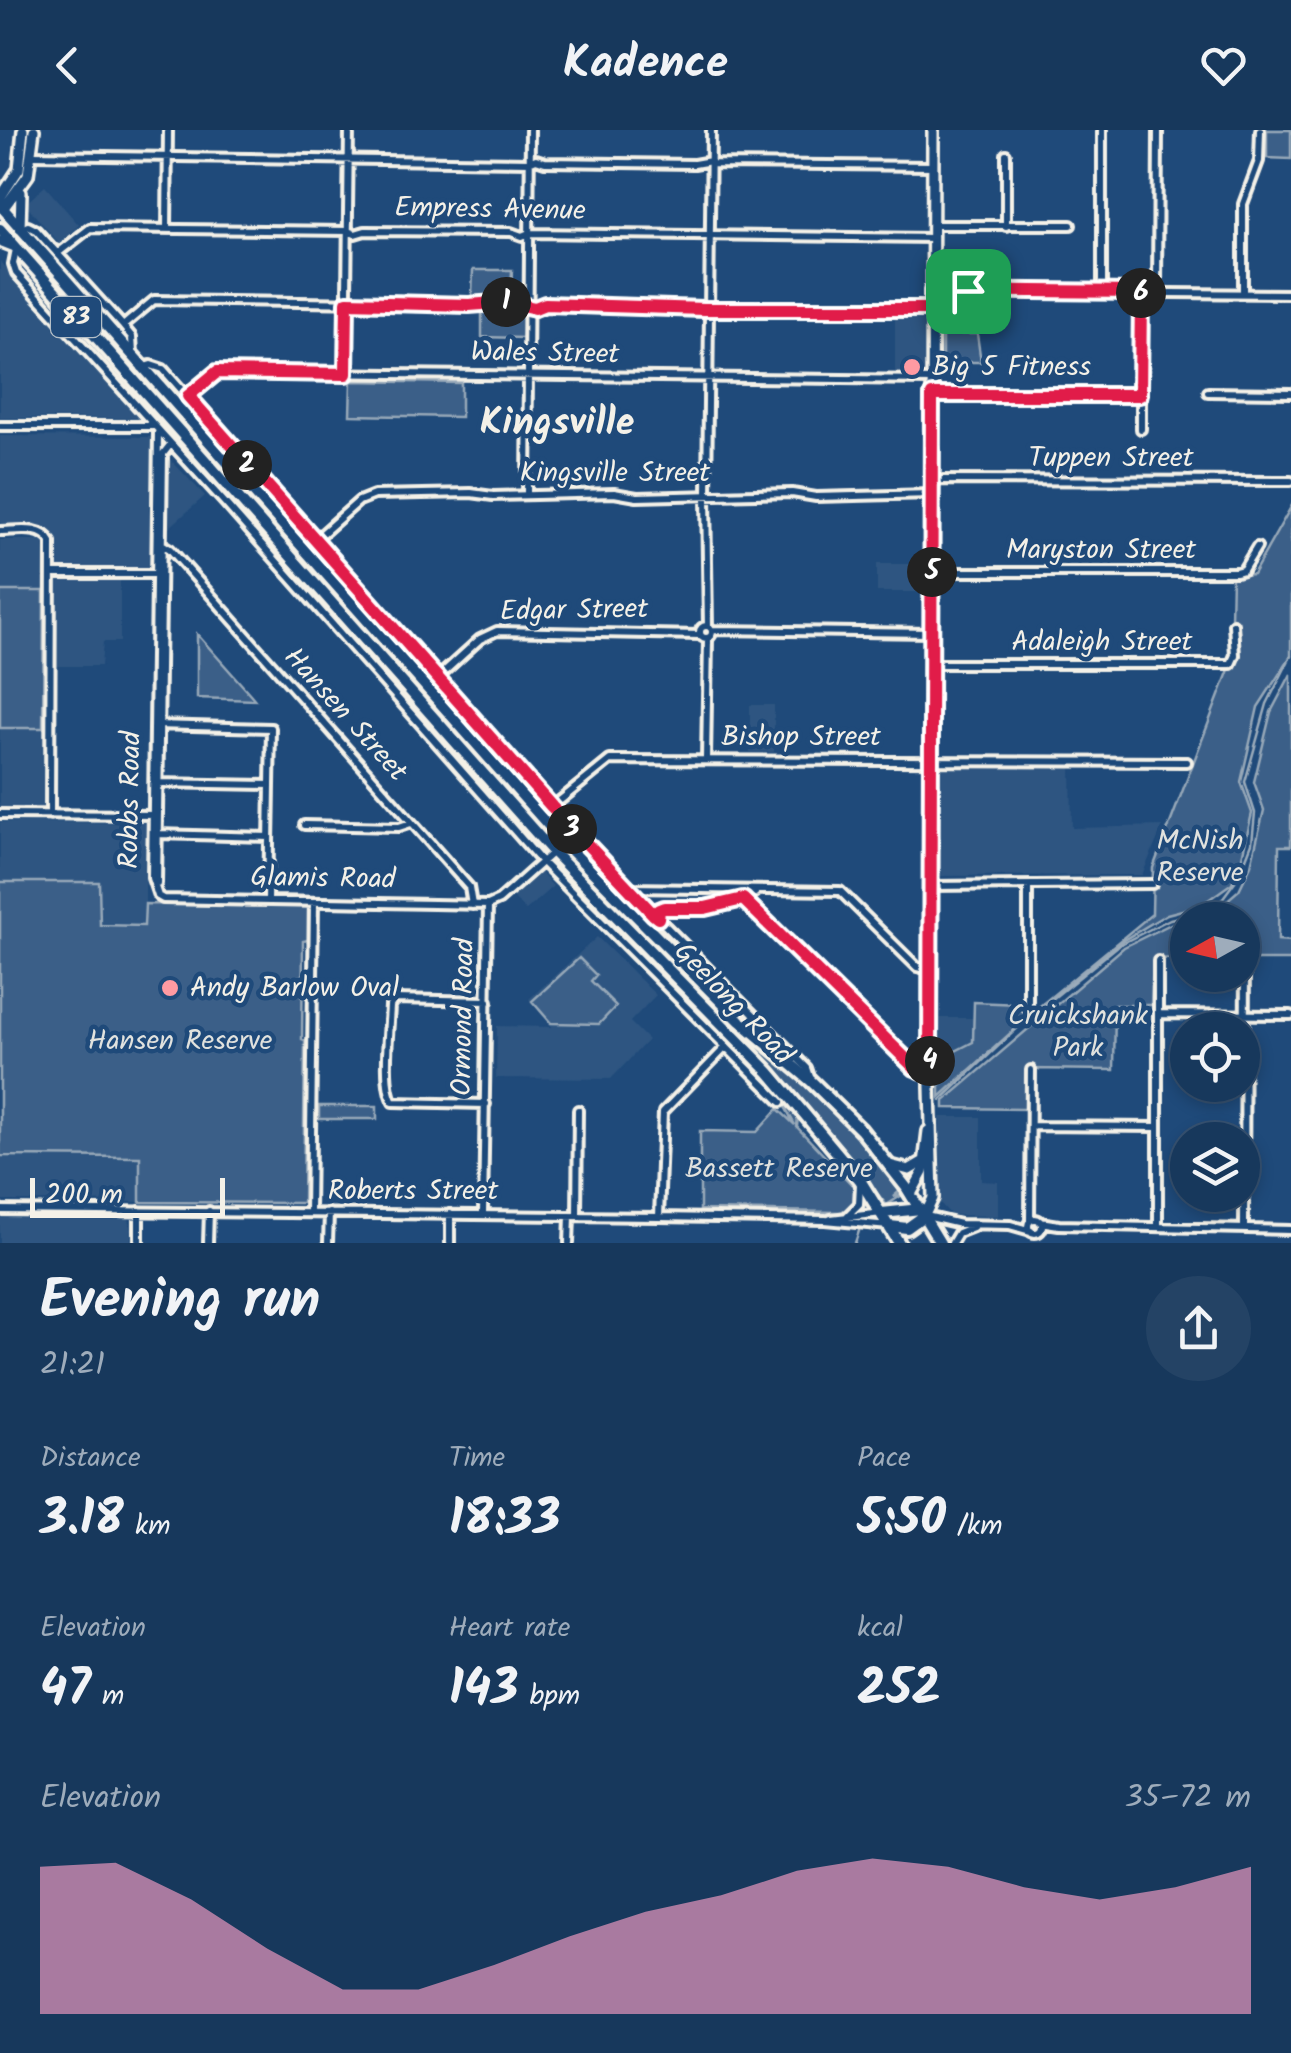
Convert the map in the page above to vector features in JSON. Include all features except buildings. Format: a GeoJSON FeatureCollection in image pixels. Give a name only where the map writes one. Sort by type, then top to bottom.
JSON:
{"type":"FeatureCollection","features":[{"type":"Feature","properties":{"kind":"highway","name":"Geelong Road"},"geometry":{"type":"LineString","coordinates":[[1,206],[563,842],[730,1011],[842,1110],[890,1165],[940,1243]]}},
{"type":"Feature","properties":{"kind":"highway","name":"Geelong Road"},"geometry":{"type":"LineString","coordinates":[[0,229],[553,852],[770,1072],[886,1212],[899,1243]]}},
{"type":"Feature","properties":{"kind":"highway"},"geometry":{"type":"LineString","coordinates":[[138,387],[139,365]]}},
{"type":"Feature","properties":{"kind":"highway"},"geometry":{"type":"LineString","coordinates":[[236,498],[238,477]]}},
{"type":"Feature","properties":{"kind":"highway"},"geometry":{"type":"LineString","coordinates":[[414,699],[426,689]]}},
{"type":"Feature","properties":{"kind":"highway"},"geometry":{"type":"LineString","coordinates":[[553,852],[563,842]]}},
{"type":"Feature","properties":{"kind":"highway"},"geometry":{"type":"LineString","coordinates":[[709,1010],[718,1014],[730,1011]]}},
{"type":"Feature","properties":{"kind":"highway"},"geometry":{"type":"LineString","coordinates":[[886,1212],[911,1194]]}},
{"type":"Feature","properties":{"kind":"highway"},"geometry":{"type":"LineString","coordinates":[[886,1212],[923,1212]]}},
{"type":"Feature","properties":{"kind":"highway"},"geometry":{"type":"LineString","coordinates":[[890,1226],[909,1227],[923,1212]]}},
{"type":"Feature","properties":{"kind":"main road"},"geometry":{"type":"LineString","coordinates":[[20,229],[17,185],[23,130]]}},
{"type":"Feature","properties":{"kind":"main road"},"geometry":{"type":"LineString","coordinates":[[1,206],[33,155],[34,130]]}},
{"type":"Feature","properties":{"kind":"main road"},"geometry":{"type":"LineString","coordinates":[[923,1212],[933,1198],[933,130]]}},
{"type":"Feature","properties":{"kind":"main road"},"geometry":{"type":"LineString","coordinates":[[0,181],[17,185]]}},
{"type":"Feature","properties":{"kind":"main road"},"geometry":{"type":"LineString","coordinates":[[0,241],[16,248]]}},
{"type":"Feature","properties":{"kind":"main road"},"geometry":{"type":"LineString","coordinates":[[911,1194],[926,1160],[930,1124]]}},
{"type":"Feature","properties":{"kind":"main road"},"geometry":{"type":"LineString","coordinates":[[890,1165],[907,1170],[926,1160]]}},
{"type":"Feature","properties":{"kind":"street"},"geometry":{"type":"LineString","coordinates":[[167,228],[168,130]]}},
{"type":"Feature","properties":{"kind":"street"},"geometry":{"type":"LineString","coordinates":[[346,374],[349,130]]}},
{"type":"Feature","properties":{"kind":"street"},"geometry":{"type":"LineString","coordinates":[[527,493],[530,130]]}},
{"type":"Feature","properties":{"kind":"street"},"geometry":{"type":"LineString","coordinates":[[706,760],[711,130]]}},
{"type":"Feature","properties":{"kind":"street"},"geometry":{"type":"LineString","coordinates":[[1102,130],[1102,292]]}},
{"type":"Feature","properties":{"kind":"street"},"geometry":{"type":"LineString","coordinates":[[1157,292],[1158,130]]}},
{"type":"Feature","properties":{"kind":"street"},"geometry":{"type":"LineString","coordinates":[[1242,293],[1242,204],[1259,161],[1260,130]]}},
{"type":"Feature","properties":{"kind":"street"},"geometry":{"type":"LineString","coordinates":[[1006,154],[1006,226]]}},
{"type":"Feature","properties":{"kind":"street"},"geometry":{"type":"LineString","coordinates":[[33,155],[933,166]]}},
{"type":"Feature","properties":{"kind":"street"},"geometry":{"type":"LineString","coordinates":[[933,225],[1071,225]]}},
{"type":"Feature","properties":{"kind":"street"},"geometry":{"type":"LineString","coordinates":[[20,229],[35,228],[123,326],[132,337],[139,365]]}},
{"type":"Feature","properties":{"kind":"street","name":"Empress Avenue"},"geometry":{"type":"LineString","coordinates":[[58,254],[87,228],[933,238]]}},
{"type":"Feature","properties":{"kind":"street","name":"Geelong Road"},"geometry":{"type":"LineString","coordinates":[[16,248],[16,273],[542,862],[781,1102]]}},
{"type":"Feature","properties":{"kind":"street"},"geometry":{"type":"LineString","coordinates":[[932,290],[1291,294]]}},
{"type":"Feature","properties":{"kind":"street"},"geometry":{"type":"LineString","coordinates":[[1141,292],[1141,429]]}},
{"type":"Feature","properties":{"kind":"street"},"geometry":{"type":"LineString","coordinates":[[123,326],[154,300],[932,309]]}},
{"type":"Feature","properties":{"kind":"street","name":"Geelong Road"},"geometry":{"type":"LineString","coordinates":[[139,365],[161,367],[552,807],[807,1068],[811,1081]]}},
{"type":"Feature","properties":{"kind":"street","name":"Wales Street"},"geometry":{"type":"LineString","coordinates":[[188,396],[217,372],[932,380]]}},
{"type":"Feature","properties":{"kind":"street"},"geometry":{"type":"LineString","coordinates":[[1208,392],[1291,393]]}},
{"type":"Feature","properties":{"kind":"street"},"geometry":{"type":"LineString","coordinates":[[932,395],[1140,395]]}},
{"type":"Feature","properties":{"kind":"street"},"geometry":{"type":"LineString","coordinates":[[186,419],[188,396]]}},
{"type":"Feature","properties":{"kind":"street"},"geometry":{"type":"LineString","coordinates":[[0,426],[156,429],[153,404]]}},
{"type":"Feature","properties":{"kind":"street","name":"Robbs Road"},"geometry":{"type":"LineString","coordinates":[[156,429],[159,574],[152,884],[158,896]]}},
{"type":"Feature","properties":{"kind":"street","name":"Robbs Road"},"geometry":{"type":"LineString","coordinates":[[159,547],[163,454],[170,445]]}},
{"type":"Feature","properties":{"kind":"street","name":"Tuppen Street"},"geometry":{"type":"LineString","coordinates":[[932,480],[1291,480]]}},
{"type":"Feature","properties":{"kind":"street","name":"Kingsville Street"},"geometry":{"type":"LineString","coordinates":[[314,541],[359,501],[372,496],[614,492],[636,497],[932,494]]}},
{"type":"Feature","properties":{"kind":"street","name":"Geelong Road"},"geometry":{"type":"LineString","coordinates":[[252,493],[286,509]]}},
{"type":"Feature","properties":{"kind":"street"},"geometry":{"type":"LineString","coordinates":[[218,497],[236,498]]}},
{"type":"Feature","properties":{"kind":"street"},"geometry":{"type":"LineString","coordinates":[[0,531],[39,531],[50,542],[50,815]]}},
{"type":"Feature","properties":{"kind":"street","name":"Hansen Street"},"geometry":{"type":"LineString","coordinates":[[159,547],[176,558],[468,887],[472,904]]}},
{"type":"Feature","properties":{"kind":"street","name":"Maryston Street"},"geometry":{"type":"LineString","coordinates":[[932,572],[1236,572],[1244,570],[1257,547]]}},
{"type":"Feature","properties":{"kind":"street"},"geometry":{"type":"LineString","coordinates":[[51,574],[159,574]]}},
{"type":"Feature","properties":{"kind":"street","name":"Adaleigh Street"},"geometry":{"type":"LineString","coordinates":[[931,664],[1231,664],[1235,654],[1234,624]]}},
{"type":"Feature","properties":{"kind":"street","name":"Edgar Street"},"geometry":{"type":"LineString","coordinates":[[426,689],[480,639],[494,632],[931,633]]}},
{"type":"Feature","properties":{"kind":"street"},"geometry":{"type":"LineString","coordinates":[[156,725],[271,728],[268,901]]}},
{"type":"Feature","properties":{"kind":"street","name":"Bishop Street"},"geometry":{"type":"LineString","coordinates":[[552,807],[606,761],[1187,762]]}},
{"type":"Feature","properties":{"kind":"street"},"geometry":{"type":"LineString","coordinates":[[156,783],[270,785]]}},
{"type":"Feature","properties":{"kind":"street"},"geometry":{"type":"LineString","coordinates":[[0,814],[155,815]]}},
{"type":"Feature","properties":{"kind":"street","name":"Robbs Road"},"geometry":{"type":"LineString","coordinates":[[155,815],[158,896]]}},
{"type":"Feature","properties":{"kind":"street"},"geometry":{"type":"LineString","coordinates":[[304,825],[399,827],[411,822]]}},
{"type":"Feature","properties":{"kind":"street"},"geometry":{"type":"LineString","coordinates":[[158,834],[268,837]]}},
{"type":"Feature","properties":{"kind":"street","name":"Ormond Road"},"geometry":{"type":"LineString","coordinates":[[484,1214],[488,905],[500,900],[553,852]]}},
{"type":"Feature","properties":{"kind":"street"},"geometry":{"type":"LineString","coordinates":[[931,886],[1152,884]]}},
{"type":"Feature","properties":{"kind":"street"},"geometry":{"type":"LineString","coordinates":[[1028,886],[1028,1009]]}},
{"type":"Feature","properties":{"kind":"street"},"geometry":{"type":"LineString","coordinates":[[626,887],[743,895],[915,1068],[930,1074]]}},
{"type":"Feature","properties":{"kind":"street"},"geometry":{"type":"LineString","coordinates":[[658,918],[659,910],[664,908],[705,908],[761,890],[842,892],[917,967],[930,970]]}},
{"type":"Feature","properties":{"kind":"street","name":"Glamis Road"},"geometry":{"type":"LineString","coordinates":[[158,896],[163,900],[488,905]]}},
{"type":"Feature","properties":{"kind":"street"},"geometry":{"type":"LineString","coordinates":[[310,1213],[314,902]]}},
{"type":"Feature","properties":{"kind":"street"},"geometry":{"type":"LineString","coordinates":[[1158,961],[1158,1227]]}},
{"type":"Feature","properties":{"kind":"street"},"geometry":{"type":"LineString","coordinates":[[730,1011],[736,1001],[733,994]]}},
{"type":"Feature","properties":{"kind":"street"},"geometry":{"type":"LineString","coordinates":[[486,1104],[394,1102],[388,1095],[390,1006],[396,999],[488,1000]]}},
{"type":"Feature","properties":{"kind":"street"},"geometry":{"type":"LineString","coordinates":[[1158,1014],[1170,1014]]}},
{"type":"Feature","properties":{"kind":"street"},"geometry":{"type":"LineString","coordinates":[[1260,1015],[1291,1016]]}},
{"type":"Feature","properties":{"kind":"street"},"geometry":{"type":"LineString","coordinates":[[659,1217],[662,1112],[726,1047]]}},
{"type":"Feature","properties":{"kind":"street"},"geometry":{"type":"LineString","coordinates":[[1031,1070],[1030,1208],[1044,1243]]}},
{"type":"Feature","properties":{"kind":"street"},"geometry":{"type":"LineString","coordinates":[[1244,1228],[1245,1102]]}},
{"type":"Feature","properties":{"kind":"street"},"geometry":{"type":"LineString","coordinates":[[570,1243],[578,1110]]}},
{"type":"Feature","properties":{"kind":"street"},"geometry":{"type":"LineString","coordinates":[[1031,1126],[1158,1127]]}},
{"type":"Feature","properties":{"kind":"street"},"geometry":{"type":"LineString","coordinates":[[846,1217],[860,1202],[860,1180]]}},
{"type":"Feature","properties":{"kind":"street","name":"Roberts Street"},"geometry":{"type":"LineString","coordinates":[[0,1210],[659,1217],[825,1220],[890,1226]]}},
{"type":"Feature","properties":{"kind":"street"},"geometry":{"type":"LineString","coordinates":[[139,1211],[139,1243]]}},
{"type":"Feature","properties":{"kind":"street"},"geometry":{"type":"LineString","coordinates":[[208,1243],[209,1211]]}},
{"type":"Feature","properties":{"kind":"street","name":"Roberts Street"},"geometry":{"type":"LineString","coordinates":[[825,1220],[886,1212]]}},
{"type":"Feature","properties":{"kind":"street"},"geometry":{"type":"LineString","coordinates":[[923,1212],[979,1225],[1291,1230]]}},
{"type":"Feature","properties":{"kind":"street"},"geometry":{"type":"LineString","coordinates":[[328,1243],[329,1213]]}},
{"type":"Feature","properties":{"kind":"street"},"geometry":{"type":"LineString","coordinates":[[450,1214],[450,1243]]}},
{"type":"Feature","properties":{"kind":"street"},"geometry":{"type":"LineString","coordinates":[[952,1243],[958,1233],[979,1225]]}},
{"type":"Feature","properties":{"kind":"shaded area"},"geometry":{"type":"Polygon","coordinates":[[[45,186],[79,225],[59,243],[25,204],[45,186]]]}},
{"type":"Feature","properties":{"kind":"shaded area"},"geometry":{"type":"Polygon","coordinates":[[[0,261],[27,291],[142,419],[0,418],[0,261]]]}},
{"type":"Feature","properties":{"kind":"shaded area"},"geometry":{"type":"Polygon","coordinates":[[[895,315],[925,315],[925,377],[895,376],[895,315]]]}},
{"type":"Feature","properties":{"kind":"shaded area"},"geometry":{"type":"Polygon","coordinates":[[[0,436],[151,437],[149,568],[54,568],[53,534],[43,529],[0,528],[0,436]]]}},
{"type":"Feature","properties":{"kind":"shaded area"},"geometry":{"type":"Polygon","coordinates":[[[170,459],[205,496],[169,528],[170,492],[170,459]]]}},
{"type":"Feature","properties":{"kind":"shaded area"},"geometry":{"type":"Polygon","coordinates":[[[0,540],[45,540],[43,808],[0,808],[0,540]]]}},
{"type":"Feature","properties":{"kind":"shaded area"},"geometry":{"type":"Polygon","coordinates":[[[877,564],[922,564],[922,592],[877,592],[877,564]]]}},
{"type":"Feature","properties":{"kind":"shaded area"},"geometry":{"type":"Polygon","coordinates":[[[57,579],[120,580],[120,642],[103,642],[101,666],[57,666],[57,579]]]}},
{"type":"Feature","properties":{"kind":"shaded area"},"geometry":{"type":"Polygon","coordinates":[[[750,705],[774,705],[774,752],[750,752],[750,705]]]}},
{"type":"Feature","properties":{"kind":"shaded area"},"geometry":{"type":"Polygon","coordinates":[[[1071,763],[1072,828],[1163,826],[1142,875],[939,876],[939,764],[1071,763]]]}},
{"type":"Feature","properties":{"kind":"shaded area"},"geometry":{"type":"Polygon","coordinates":[[[0,822],[145,823],[145,926],[99,925],[99,882],[0,882],[0,822]]]}},
{"type":"Feature","properties":{"kind":"shaded area"},"geometry":{"type":"Polygon","coordinates":[[[539,871],[553,886],[525,911],[512,895],[539,871]]]}},
{"type":"Feature","properties":{"kind":"shaded area"},"geometry":{"type":"Polygon","coordinates":[[[597,937],[656,995],[630,1022],[648,1040],[611,1079],[496,1078],[497,1026],[552,1027],[529,999],[597,937]]]}},
{"type":"Feature","properties":{"kind":"shaded area"},"geometry":{"type":"Polygon","coordinates":[[[940,1018],[973,1018],[973,1043],[940,1059],[940,1018]]]}},
{"type":"Feature","properties":{"kind":"shaded area"},"geometry":{"type":"Polygon","coordinates":[[[940,1117],[981,1117],[981,1181],[998,1182],[998,1216],[951,1215],[940,1203],[940,1117]]]}},
{"type":"Feature","properties":{"kind":"shaded area"},"geometry":{"type":"Polygon","coordinates":[[[0,1156],[160,1157],[168,1202],[0,1201],[0,1156]]]}},
{"type":"Feature","properties":{"kind":"shaded area"},"geometry":{"type":"Polygon","coordinates":[[[0,1216],[129,1217],[132,1243],[0,1243],[0,1216]]]}},
{"type":"Feature","properties":{"kind":"green space"},"geometry":{"type":"Polygon","coordinates":[[[1267,130],[1291,130],[1291,159],[1267,158],[1267,130]]]}},
{"type":"Feature","properties":{"kind":"green space"},"geometry":{"type":"Polygon","coordinates":[[[473,270],[512,270],[511,297],[472,296],[473,270]]]}},
{"type":"Feature","properties":{"kind":"green space"},"geometry":{"type":"Polygon","coordinates":[[[482,311],[524,312],[523,338],[482,337],[482,311]]]}},
{"type":"Feature","properties":{"kind":"green space"},"geometry":{"type":"Polygon","coordinates":[[[942,334],[977,334],[981,362],[942,362],[942,334]]]}},
{"type":"Feature","properties":{"kind":"green space"},"geometry":{"type":"Polygon","coordinates":[[[351,381],[461,383],[461,417],[350,415],[351,381]]]}},
{"type":"Feature","properties":{"kind":"green space"},"geometry":{"type":"Polygon","coordinates":[[[240,492],[414,683],[415,686],[240,492]]]}},
{"type":"Feature","properties":{"kind":"green space"},"geometry":{"type":"Polygon","coordinates":[[[231,504],[246,516],[345,628],[341,631],[231,504]]]}},
{"type":"Feature","properties":{"kind":"green space","name":"McNish Reserve"},"geometry":{"type":"Polygon","coordinates":[[[1291,507],[1291,656],[1258,707],[1241,782],[1252,813],[1232,883],[1205,902],[1170,902],[1170,913],[1122,941],[1026,1019],[940,1097],[940,1059],[973,1042],[974,1002],[1019,1004],[1035,1010],[1152,914],[1153,868],[1230,667],[1232,576],[1253,574],[1291,507]]]}},
{"type":"Feature","properties":{"kind":"green space"},"geometry":{"type":"Polygon","coordinates":[[[0,591],[44,591],[43,728],[0,728],[0,591]]]}},
{"type":"Feature","properties":{"kind":"green space"},"geometry":{"type":"Polygon","coordinates":[[[197,634],[251,695],[255,700],[197,698],[197,634]]]}},
{"type":"Feature","properties":{"kind":"green space"},"geometry":{"type":"Polygon","coordinates":[[[366,654],[471,770],[469,774],[364,657],[366,654]]]}},
{"type":"Feature","properties":{"kind":"green space","name":"Cruickshank Park"},"geometry":{"type":"Polygon","coordinates":[[[1291,674],[1291,846],[1279,846],[1278,940],[1291,941],[1291,960],[1260,960],[1260,902],[1225,902],[1239,890],[1251,865],[1264,810],[1254,782],[1271,712],[1291,674]]]}},
{"type":"Feature","properties":{"kind":"green space","name":"Hansen Reserve"},"geometry":{"type":"Polygon","coordinates":[[[0,882],[99,882],[100,925],[144,926],[145,904],[308,907],[308,940],[303,941],[303,1203],[140,1202],[140,1157],[0,1156],[0,882]]]}},
{"type":"Feature","properties":{"kind":"green space","name":"Cruickshank Park"},"geometry":{"type":"Polygon","coordinates":[[[1170,924],[1170,958],[1153,959],[1151,1005],[1115,1005],[1114,1070],[1027,1069],[1026,1109],[944,1108],[944,1101],[1124,947],[1170,924]]]}},
{"type":"Feature","properties":{"kind":"green space"},"geometry":{"type":"Polygon","coordinates":[[[628,937],[758,1068],[786,1100],[625,940],[628,937]]]}},
{"type":"Feature","properties":{"kind":"green space"},"geometry":{"type":"Polygon","coordinates":[[[579,958],[596,975],[591,981],[616,1006],[599,1024],[551,1023],[532,1001],[579,958]]]}},
{"type":"Feature","properties":{"kind":"green space"},"geometry":{"type":"Polygon","coordinates":[[[729,1017],[838,1115],[901,1190],[893,1197],[904,1194],[885,1206],[796,1095],[725,1019],[729,1017]]]}},
{"type":"Feature","properties":{"kind":"green space","name":"Bassett Reserve"},"geometry":{"type":"Polygon","coordinates":[[[784,1105],[798,1115],[797,1127],[855,1188],[853,1208],[839,1212],[700,1210],[700,1131],[757,1132],[778,1109],[795,1125],[784,1105]]]}},
{"type":"Feature","properties":{"kind":"green space"},"geometry":{"type":"Polygon","coordinates":[[[319,1106],[377,1106],[377,1119],[319,1119],[319,1106]]]}},
{"type":"Feature","properties":{"kind":"waterway"},"geometry":{"type":"LineString","coordinates":[[941,1100],[1025,1021],[1119,945],[1170,919],[1205,911],[1219,903],[1239,876],[1252,843],[1255,813],[1245,782],[1267,704],[1291,656]]}},
{"type":"Feature","properties":{"kind":"waterway"},"geometry":{"type":"LineString","coordinates":[[855,1243],[859,1231]]}},
{"type":"Feature","properties":{"kind":"place","name":"Big 5 Fitness"},"geometry":{"type":"Point","coordinates":[912,367]}},
{"type":"Feature","properties":{"kind":"place","name":"Andy Barlow Oval"},"geometry":{"type":"Point","coordinates":[170,988]}},
{"type":"Feature","properties":{"kind":"district","name":"Kingsville"},"geometry":{"type":"Point","coordinates":[557,424]}},
{"type":"Feature","properties":{"kind":"route"},"geometry":{"type":"LineString","coordinates":[[932,290],[968,291],[1141,292],[1140,395],[932,395],[930,1074],[915,1068],[743,899],[705,908],[664,908],[659,910],[658,918],[653,914],[552,807],[188,396],[217,372],[346,374],[347,302],[508,302],[528,304],[528,308],[545,304],[932,309],[932,290]]}}]}
